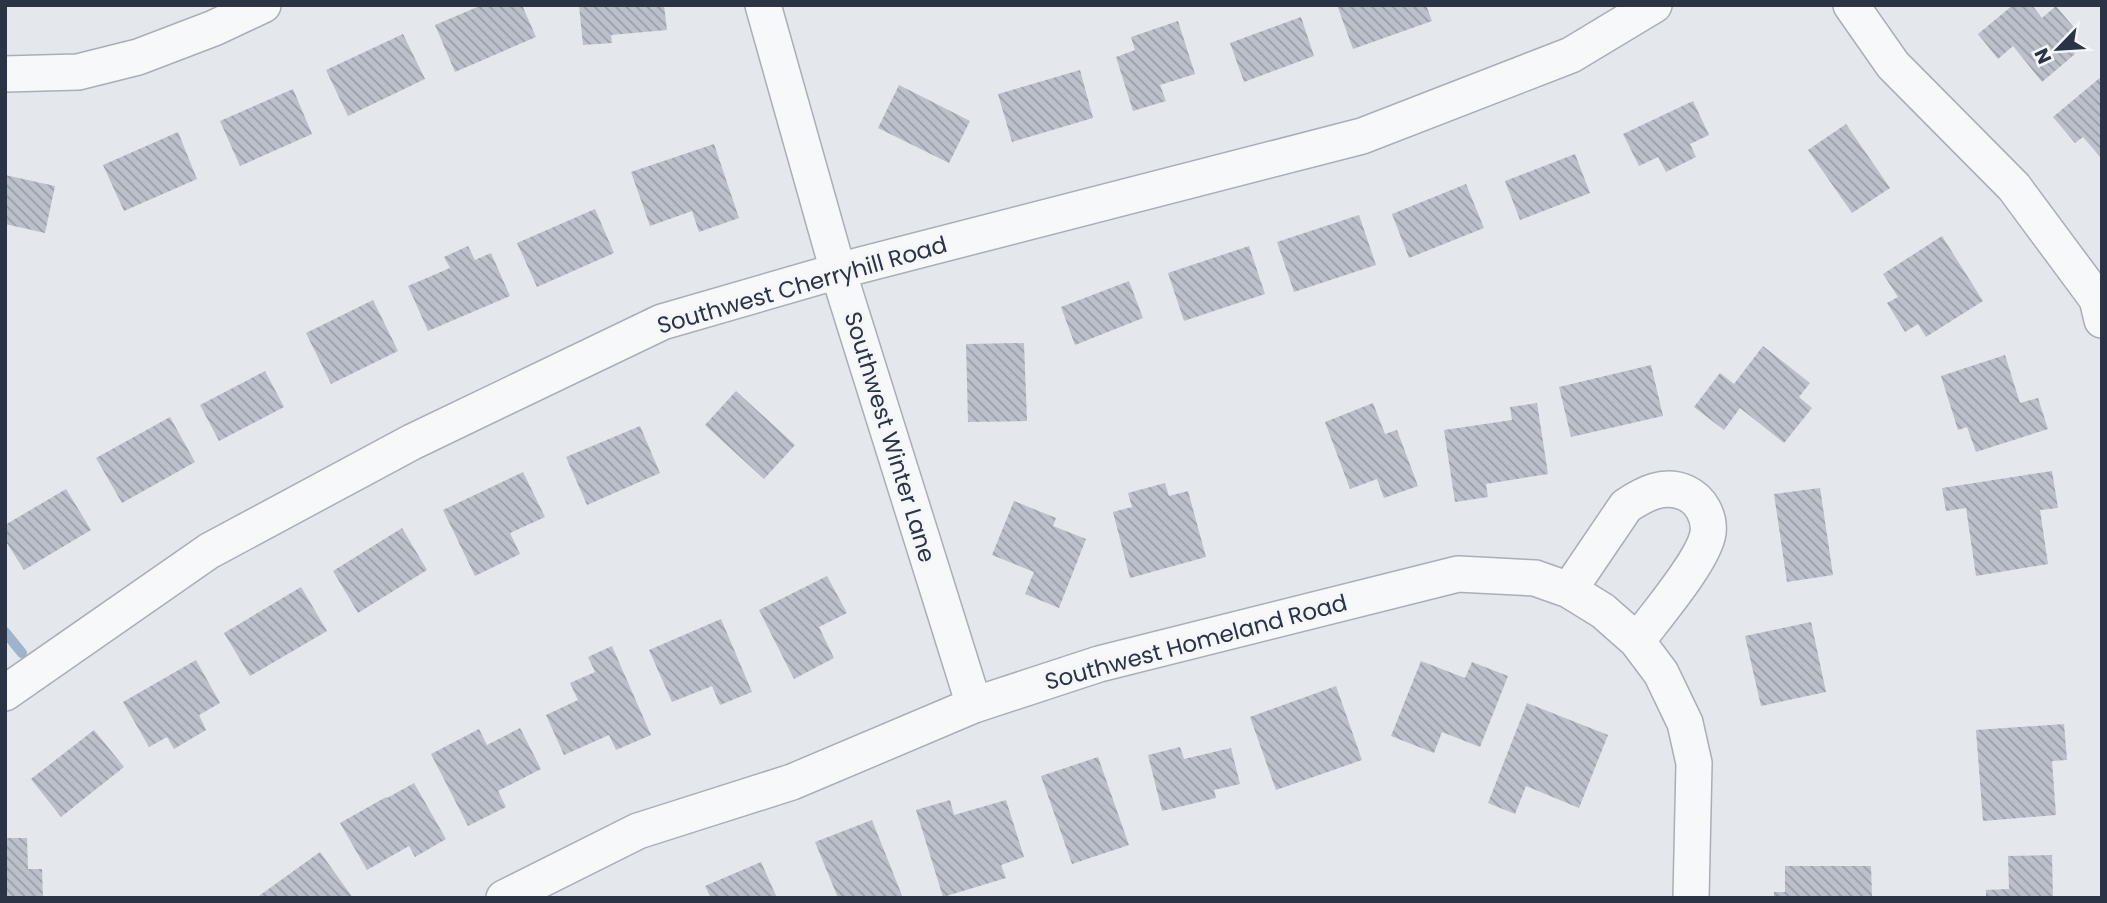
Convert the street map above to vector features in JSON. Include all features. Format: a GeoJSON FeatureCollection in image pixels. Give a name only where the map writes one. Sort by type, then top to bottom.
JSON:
{"type":"FeatureCollection","features":[{"type":"Feature","properties":{"kind":"street"},"geometry":{"type":"LineString","coordinates":[[5,74],[78,72],[138,57],[214,29],[262,5]]}},
{"type":"Feature","properties":{"kind":"street","name":"Southwest Winter Lane"},"geometry":{"type":"LineString","coordinates":[[763,5],[838,271],[974,705]]}},
{"type":"Feature","properties":{"kind":"street","name":"Southwest Cherryhill Road"},"geometry":{"type":"LineString","coordinates":[[5,693],[209,551],[412,442],[662,323],[838,271],[1362,136],[1571,55],[1654,5]]}},
{"type":"Feature","properties":{"kind":"street"},"geometry":{"type":"LineString","coordinates":[[1852,5],[1893,65],[2014,187],[2097,299],[2102,320]]}},
{"type":"Feature","properties":{"kind":"street"},"geometry":{"type":"LineString","coordinates":[[1569,590],[1626,506],[1656,490],[1672,489],[1687,494],[1698,502],[1707,516],[1708,533],[1702,549],[1683,580],[1637,641]]}},
{"type":"Feature","properties":{"kind":"street","name":"Southwest Homeland Road"},"geometry":{"type":"LineString","coordinates":[[504,898],[638,831],[792,782],[974,705],[1099,664],[1458,574],[1535,578],[1569,590],[1603,611],[1637,641],[1661,673],[1685,723],[1695,763],[1691,898]]}},
{"type":"Feature","properties":{"kind":"building"},"geometry":{"type":"Polygon","coordinates":[[[482,5],[522,5],[536,37],[455,72],[435,25],[482,5]]]}},
{"type":"Feature","properties":{"kind":"building"},"geometry":{"type":"Polygon","coordinates":[[[579,5],[664,5],[667,30],[611,35],[612,43],[583,45],[579,5]]]}},
{"type":"Feature","properties":{"kind":"building"},"geometry":{"type":"Polygon","coordinates":[[[1337,5],[1426,5],[1432,21],[1353,49],[1337,5]]]}},
{"type":"Feature","properties":{"kind":"building"},"geometry":{"type":"Polygon","coordinates":[[[2013,5],[2032,5],[2042,18],[2056,6],[2076,30],[2064,40],[2075,54],[2042,82],[2013,46],[1998,59],[1978,34],[2013,5]]]}},
{"type":"Feature","properties":{"kind":"building"},"geometry":{"type":"Polygon","coordinates":[[[1301,17],[1314,56],[1244,82],[1230,43],[1301,17]]]}},
{"type":"Feature","properties":{"kind":"building"},"geometry":{"type":"Polygon","coordinates":[[[1178,21],[1195,74],[1160,85],[1166,101],[1133,111],[1116,57],[1135,50],[1131,37],[1178,21]]]}},
{"type":"Feature","properties":{"kind":"building"},"geometry":{"type":"Polygon","coordinates":[[[403,34],[425,79],[348,116],[326,70],[403,34]]]}},
{"type":"Feature","properties":{"kind":"building"},"geometry":{"type":"Polygon","coordinates":[[[1080,70],[1093,118],[1012,142],[998,94],[1080,70]]]}},
{"type":"Feature","properties":{"kind":"building"},"geometry":{"type":"Polygon","coordinates":[[[2102,76],[2102,159],[2083,137],[2075,143],[2053,117],[2102,76]]]}},
{"type":"Feature","properties":{"kind":"building"},"geometry":{"type":"Polygon","coordinates":[[[899,85],[970,121],[949,163],[878,128],[899,85]]]}},
{"type":"Feature","properties":{"kind":"building"},"geometry":{"type":"Polygon","coordinates":[[[293,89],[312,134],[240,166],[220,121],[293,89]]]}},
{"type":"Feature","properties":{"kind":"building"},"geometry":{"type":"Polygon","coordinates":[[[1693,101],[1709,135],[1690,144],[1696,157],[1666,172],[1658,157],[1639,166],[1623,134],[1693,101]]]}},
{"type":"Feature","properties":{"kind":"building"},"geometry":{"type":"Polygon","coordinates":[[[1846,124],[1890,188],[1852,213],[1808,150],[1846,124]]]}},
{"type":"Feature","properties":{"kind":"building"},"geometry":{"type":"Polygon","coordinates":[[[178,132],[197,179],[124,211],[103,165],[178,132]]]}},
{"type":"Feature","properties":{"kind":"building"},"geometry":{"type":"Polygon","coordinates":[[[714,144],[739,218],[699,232],[692,211],[650,226],[631,172],[714,144]]]}},
{"type":"Feature","properties":{"kind":"building"},"geometry":{"type":"Polygon","coordinates":[[[1575,154],[1590,193],[1520,220],[1505,181],[1575,154]]]}},
{"type":"Feature","properties":{"kind":"building"},"geometry":{"type":"Polygon","coordinates":[[[5,175],[55,186],[45,233],[5,224],[5,175]]]}},
{"type":"Feature","properties":{"kind":"building"},"geometry":{"type":"Polygon","coordinates":[[[1466,184],[1484,228],[1409,258],[1392,214],[1466,184]]]}},
{"type":"Feature","properties":{"kind":"building"},"geometry":{"type":"Polygon","coordinates":[[[595,209],[614,253],[537,287],[517,243],[595,209]]]}},
{"type":"Feature","properties":{"kind":"building"},"geometry":{"type":"Polygon","coordinates":[[[1359,215],[1376,265],[1294,292],[1277,242],[1359,215]]]}},
{"type":"Feature","properties":{"kind":"building"},"geometry":{"type":"Polygon","coordinates":[[[1942,236],[1983,301],[1926,337],[1918,324],[1905,332],[1887,303],[1898,297],[1883,274],[1942,236]]]}},
{"type":"Feature","properties":{"kind":"building"},"geometry":{"type":"Polygon","coordinates":[[[468,246],[475,260],[491,253],[510,296],[428,331],[408,286],[450,268],[444,257],[468,246]]]}},
{"type":"Feature","properties":{"kind":"building"},"geometry":{"type":"Polygon","coordinates":[[[1249,246],[1265,294],[1184,321],[1168,273],[1249,246]]]}},
{"type":"Feature","properties":{"kind":"building"},"geometry":{"type":"Polygon","coordinates":[[[1129,281],[1143,318],[1075,345],[1061,307],[1129,281]]]}},
{"type":"Feature","properties":{"kind":"building"},"geometry":{"type":"Polygon","coordinates":[[[373,300],[398,351],[331,384],[306,333],[373,300]]]}},
{"type":"Feature","properties":{"kind":"building"},"geometry":{"type":"Polygon","coordinates":[[[1024,343],[1027,421],[968,422],[966,344],[1024,343]]]}},
{"type":"Feature","properties":{"kind":"building"},"geometry":{"type":"Polygon","coordinates":[[[1763,346],[1810,383],[1799,397],[1812,408],[1784,443],[1740,408],[1724,430],[1694,407],[1720,373],[1734,384],[1763,346]]]}},
{"type":"Feature","properties":{"kind":"building"},"geometry":{"type":"Polygon","coordinates":[[[2005,355],[2020,403],[2038,398],[2048,429],[1976,452],[1967,427],[1958,430],[1941,376],[2005,355]]]}},
{"type":"Feature","properties":{"kind":"building"},"geometry":{"type":"Polygon","coordinates":[[[1651,365],[1663,416],[1571,437],[1559,387],[1651,365]]]}},
{"type":"Feature","properties":{"kind":"building"},"geometry":{"type":"Polygon","coordinates":[[[265,371],[284,407],[219,441],[200,405],[265,371]]]}},
{"type":"Feature","properties":{"kind":"building"},"geometry":{"type":"Polygon","coordinates":[[[736,391],[795,445],[764,479],[705,425],[736,391]]]}},
{"type":"Feature","properties":{"kind":"building"},"geometry":{"type":"Polygon","coordinates":[[[1373,403],[1385,434],[1397,430],[1418,486],[1384,498],[1377,479],[1350,489],[1325,422],[1373,403]]]}},
{"type":"Feature","properties":{"kind":"building"},"geometry":{"type":"Polygon","coordinates":[[[1537,403],[1548,474],[1486,484],[1488,497],[1455,502],[1444,430],[1512,420],[1510,407],[1537,403]]]}},
{"type":"Feature","properties":{"kind":"building"},"geometry":{"type":"Polygon","coordinates":[[[170,417],[195,462],[122,503],[96,458],[170,417]]]}},
{"type":"Feature","properties":{"kind":"building"},"geometry":{"type":"Polygon","coordinates":[[[640,426],[660,473],[587,505],[566,457],[640,426]]]}},
{"type":"Feature","properties":{"kind":"building"},"geometry":{"type":"Polygon","coordinates":[[[2052,471],[2058,508],[2040,510],[2048,564],[1976,576],[1966,508],[1946,511],[1942,488],[2052,471]]]}},
{"type":"Feature","properties":{"kind":"building"},"geometry":{"type":"Polygon","coordinates":[[[523,472],[545,517],[510,533],[520,554],[475,576],[443,510],[523,472]]]}},
{"type":"Feature","properties":{"kind":"building"},"geometry":{"type":"Polygon","coordinates":[[[1165,483],[1169,496],[1188,491],[1206,557],[1130,578],[1113,512],[1132,507],[1128,493],[1165,483]]]}},
{"type":"Feature","properties":{"kind":"building"},"geometry":{"type":"Polygon","coordinates":[[[1820,488],[1833,575],[1787,582],[1774,494],[1820,488]]]}},
{"type":"Feature","properties":{"kind":"building"},"geometry":{"type":"Polygon","coordinates":[[[66,489],[91,530],[24,570],[5,540],[5,525],[66,489]]]}},
{"type":"Feature","properties":{"kind":"building"},"geometry":{"type":"Polygon","coordinates":[[[1014,501],[1056,518],[1053,526],[1086,539],[1059,608],[1025,594],[1034,572],[992,555],[1014,501]]]}},
{"type":"Feature","properties":{"kind":"building"},"geometry":{"type":"Polygon","coordinates":[[[402,528],[427,570],[358,613],[333,571],[402,528]]]}},
{"type":"Feature","properties":{"kind":"building"},"geometry":{"type":"Polygon","coordinates":[[[827,576],[847,613],[819,627],[834,658],[794,679],[759,610],[827,576]]]}},
{"type":"Feature","properties":{"kind":"building"},"geometry":{"type":"Polygon","coordinates":[[[301,587],[327,631],[250,676],[224,633],[301,587]]]}},
{"type":"Feature","properties":{"kind":"building"},"geometry":{"type":"Polygon","coordinates":[[[721,619],[752,692],[720,705],[712,686],[672,702],[649,650],[721,619]]]}},
{"type":"Feature","properties":{"kind":"building"},"geometry":{"type":"Polygon","coordinates":[[[1811,622],[1826,692],[1761,706],[1745,636],[1811,622]]]}},
{"type":"Feature","properties":{"kind":"building"},"geometry":{"type":"Polygon","coordinates":[[[612,646],[651,735],[616,750],[609,735],[564,755],[546,715],[578,700],[570,683],[595,672],[588,657],[612,646]]]}},
{"type":"Feature","properties":{"kind":"building"},"geometry":{"type":"Polygon","coordinates":[[[196,660],[220,703],[199,715],[206,730],[174,749],[167,737],[149,747],[123,702],[196,660]]]}},
{"type":"Feature","properties":{"kind":"building"},"geometry":{"type":"Polygon","coordinates":[[[1421,661],[1465,678],[1472,662],[1508,676],[1480,747],[1442,732],[1434,753],[1391,736],[1421,661]]]}},
{"type":"Feature","properties":{"kind":"building"},"geometry":{"type":"Polygon","coordinates":[[[1336,686],[1362,760],[1276,790],[1250,717],[1336,686]]]}},
{"type":"Feature","properties":{"kind":"building"},"geometry":{"type":"Polygon","coordinates":[[[1527,703],[1608,735],[1579,808],[1526,786],[1515,814],[1488,803],[1527,703]]]}},
{"type":"Feature","properties":{"kind":"building"},"geometry":{"type":"Polygon","coordinates":[[[2064,724],[2067,760],[2052,761],[2056,815],[1983,821],[1976,730],[2064,724]]]}},
{"type":"Feature","properties":{"kind":"building"},"geometry":{"type":"Polygon","coordinates":[[[520,728],[541,769],[498,791],[506,807],[468,826],[431,754],[479,729],[487,745],[520,728]]]}},
{"type":"Feature","properties":{"kind":"building"},"geometry":{"type":"Polygon","coordinates":[[[94,730],[124,767],[61,817],[31,779],[94,730]]]}},
{"type":"Feature","properties":{"kind":"building"},"geometry":{"type":"Polygon","coordinates":[[[1180,747],[1184,759],[1231,748],[1240,784],[1214,790],[1216,798],[1162,811],[1148,755],[1180,747]]]}},
{"type":"Feature","properties":{"kind":"building"},"geometry":{"type":"Polygon","coordinates":[[[1098,757],[1129,845],[1072,864],[1041,776],[1098,757]]]}},
{"type":"Feature","properties":{"kind":"building"},"geometry":{"type":"Polygon","coordinates":[[[414,783],[446,839],[415,857],[409,846],[367,870],[340,823],[414,783]]]}},
{"type":"Feature","properties":{"kind":"building"},"geometry":{"type":"Polygon","coordinates":[[[950,800],[954,815],[1006,800],[1024,857],[1001,865],[1006,878],[943,897],[916,810],[950,800]]]}},
{"type":"Feature","properties":{"kind":"building"},"geometry":{"type":"Polygon","coordinates":[[[872,820],[903,898],[838,898],[815,842],[872,820]]]}},
{"type":"Feature","properties":{"kind":"building"},"geometry":{"type":"Polygon","coordinates":[[[5,838],[27,838],[28,869],[42,869],[43,898],[5,898],[5,838]]]}},
{"type":"Feature","properties":{"kind":"building"},"geometry":{"type":"Polygon","coordinates":[[[320,852],[353,898],[256,898],[320,852]]]}},
{"type":"Feature","properties":{"kind":"building"},"geometry":{"type":"Polygon","coordinates":[[[2052,855],[2053,898],[1986,898],[1986,890],[2009,889],[2008,856],[2052,855]]]}},
{"type":"Feature","properties":{"kind":"building"},"geometry":{"type":"Polygon","coordinates":[[[761,862],[777,898],[711,898],[705,886],[761,862]]]}},
{"type":"Feature","properties":{"kind":"building"},"geometry":{"type":"Polygon","coordinates":[[[1785,866],[1871,866],[1872,898],[1774,898],[1774,892],[1785,892],[1785,866]]]}},
{"type":"Feature","properties":{"kind":"waterway"},"geometry":{"type":"LineString","coordinates":[[5,632],[22,653]]}}]}
